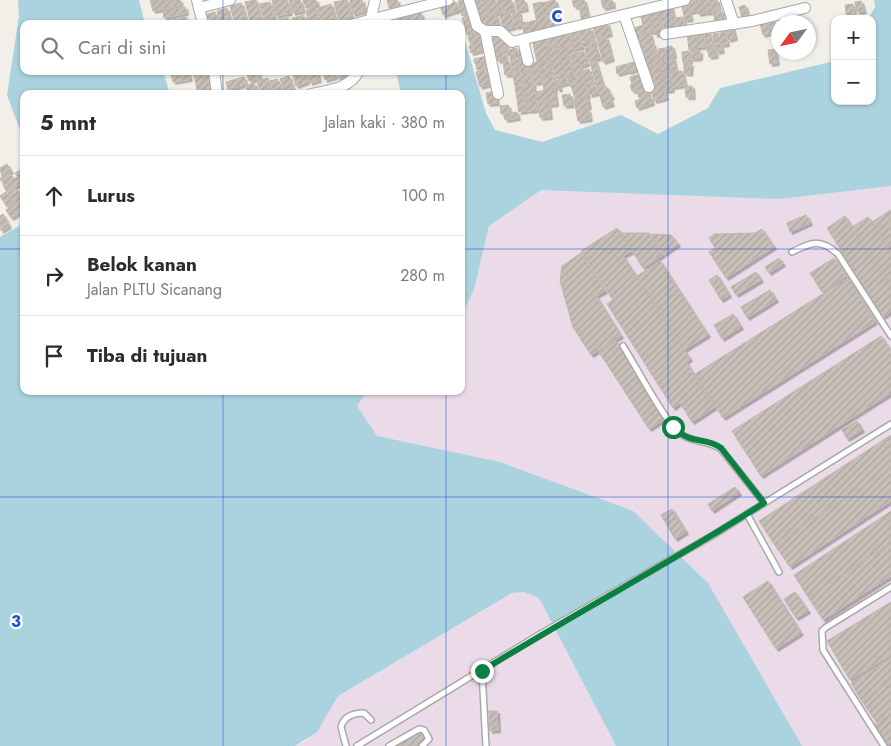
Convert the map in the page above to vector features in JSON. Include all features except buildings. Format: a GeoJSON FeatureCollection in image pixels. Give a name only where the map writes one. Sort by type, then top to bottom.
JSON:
{"type":"FeatureCollection","features":[{"type":"Feature","properties":{"kind":"street"},"geometry":{"type":"LineString","coordinates":[[202,20],[198,4],[230,0]]}},
{"type":"Feature","properties":{"kind":"street"},"geometry":{"type":"LineString","coordinates":[[371,20],[375,0]]}},
{"type":"Feature","properties":{"kind":"street"},"geometry":{"type":"LineString","coordinates":[[375,20],[448,0]]}},
{"type":"Feature","properties":{"kind":"street"},"geometry":{"type":"LineString","coordinates":[[469,0],[475,23],[486,31],[500,31],[510,42],[685,0]]}},
{"type":"Feature","properties":{"kind":"street"},"geometry":{"type":"LineString","coordinates":[[726,0],[734,24]]}},
{"type":"Feature","properties":{"kind":"street"},"geometry":{"type":"LineString","coordinates":[[665,34],[734,24],[806,8]]}},
{"type":"Feature","properties":{"kind":"street"},"geometry":{"type":"LineString","coordinates":[[624,15],[649,87]]}},
{"type":"Feature","properties":{"kind":"street"},"geometry":{"type":"LineString","coordinates":[[486,31],[498,94]]}},
{"type":"Feature","properties":{"kind":"street"},"geometry":{"type":"LineString","coordinates":[[523,40],[528,61]]}},
{"type":"Feature","properties":{"kind":"street"},"geometry":{"type":"LineString","coordinates":[[215,75],[216,90]]}},
{"type":"Feature","properties":{"kind":"street"},"geometry":{"type":"LineString","coordinates":[[326,90],[348,84],[357,75]]}},
{"type":"Feature","properties":{"kind":"lane"},"geometry":{"type":"LineString","coordinates":[[792,252],[810,243],[827,244],[838,254],[889,328],[891,336]]}},
{"type":"Feature","properties":{"kind":"lane"},"geometry":{"type":"LineString","coordinates":[[623,346],[673,427],[689,439],[721,448],[764,503]]}},
{"type":"Feature","properties":{"kind":"lane"},"geometry":{"type":"LineString","coordinates":[[357,746],[542,634],[715,534],[891,424]]}},
{"type":"Feature","properties":{"kind":"lane"},"geometry":{"type":"LineString","coordinates":[[747,514],[779,572]]}},
{"type":"Feature","properties":{"kind":"lane"},"geometry":{"type":"LineString","coordinates":[[884,746],[823,650],[821,640],[822,631],[825,628],[891,587]]}},
{"type":"Feature","properties":{"kind":"lane"},"geometry":{"type":"LineString","coordinates":[[482,671],[486,746]]}},
{"type":"Feature","properties":{"kind":"lane"},"geometry":{"type":"LineString","coordinates":[[346,746],[341,727],[344,720],[355,713],[364,713],[372,720]]}},
{"type":"Feature","properties":{"kind":"lane"},"geometry":{"type":"LineString","coordinates":[[389,746],[419,729],[424,730],[429,739],[422,746]]}},
{"type":"Feature","properties":{"kind":"shaded area"},"geometry":{"type":"Polygon","coordinates":[[[891,148],[891,746],[762,746],[366,452],[343,395],[465,395],[465,243],[478,215],[559,171],[891,148]]]}},
{"type":"Feature","properties":{"kind":"shaded area"},"geometry":{"type":"Polygon","coordinates":[[[524,592],[539,598],[616,746],[295,746],[306,741],[338,696],[512,593],[524,592]]]}},
{"type":"Feature","properties":{"kind":"water"},"geometry":{"type":"Polygon","coordinates":[[[18,0],[139,0],[144,20],[20,20],[20,75],[164,75],[169,90],[20,90],[20,130],[7,95],[19,16],[18,0]]]}},
{"type":"Feature","properties":{"kind":"water"},"geometry":{"type":"Polygon","coordinates":[[[874,0],[891,0],[891,186],[779,199],[541,190],[489,226],[474,289],[465,308],[465,90],[400,90],[397,75],[465,75],[465,41],[486,113],[495,130],[542,142],[621,115],[658,134],[708,108],[720,88],[831,62],[831,105],[876,105],[876,15],[870,15],[875,7],[874,0]]]}},
{"type":"Feature","properties":{"kind":"water"},"geometry":{"type":"Polygon","coordinates":[[[20,225],[20,395],[364,395],[357,406],[377,436],[500,462],[633,511],[708,583],[802,746],[616,746],[539,598],[524,592],[512,593],[338,696],[317,732],[295,746],[0,746],[0,237],[20,225]]]}},
{"type":"Feature","properties":{"kind":"route"},"geometry":{"type":"LineString","coordinates":[[482,671],[715,534],[764,503],[721,448],[717,445],[689,439],[673,427]]}}]}
